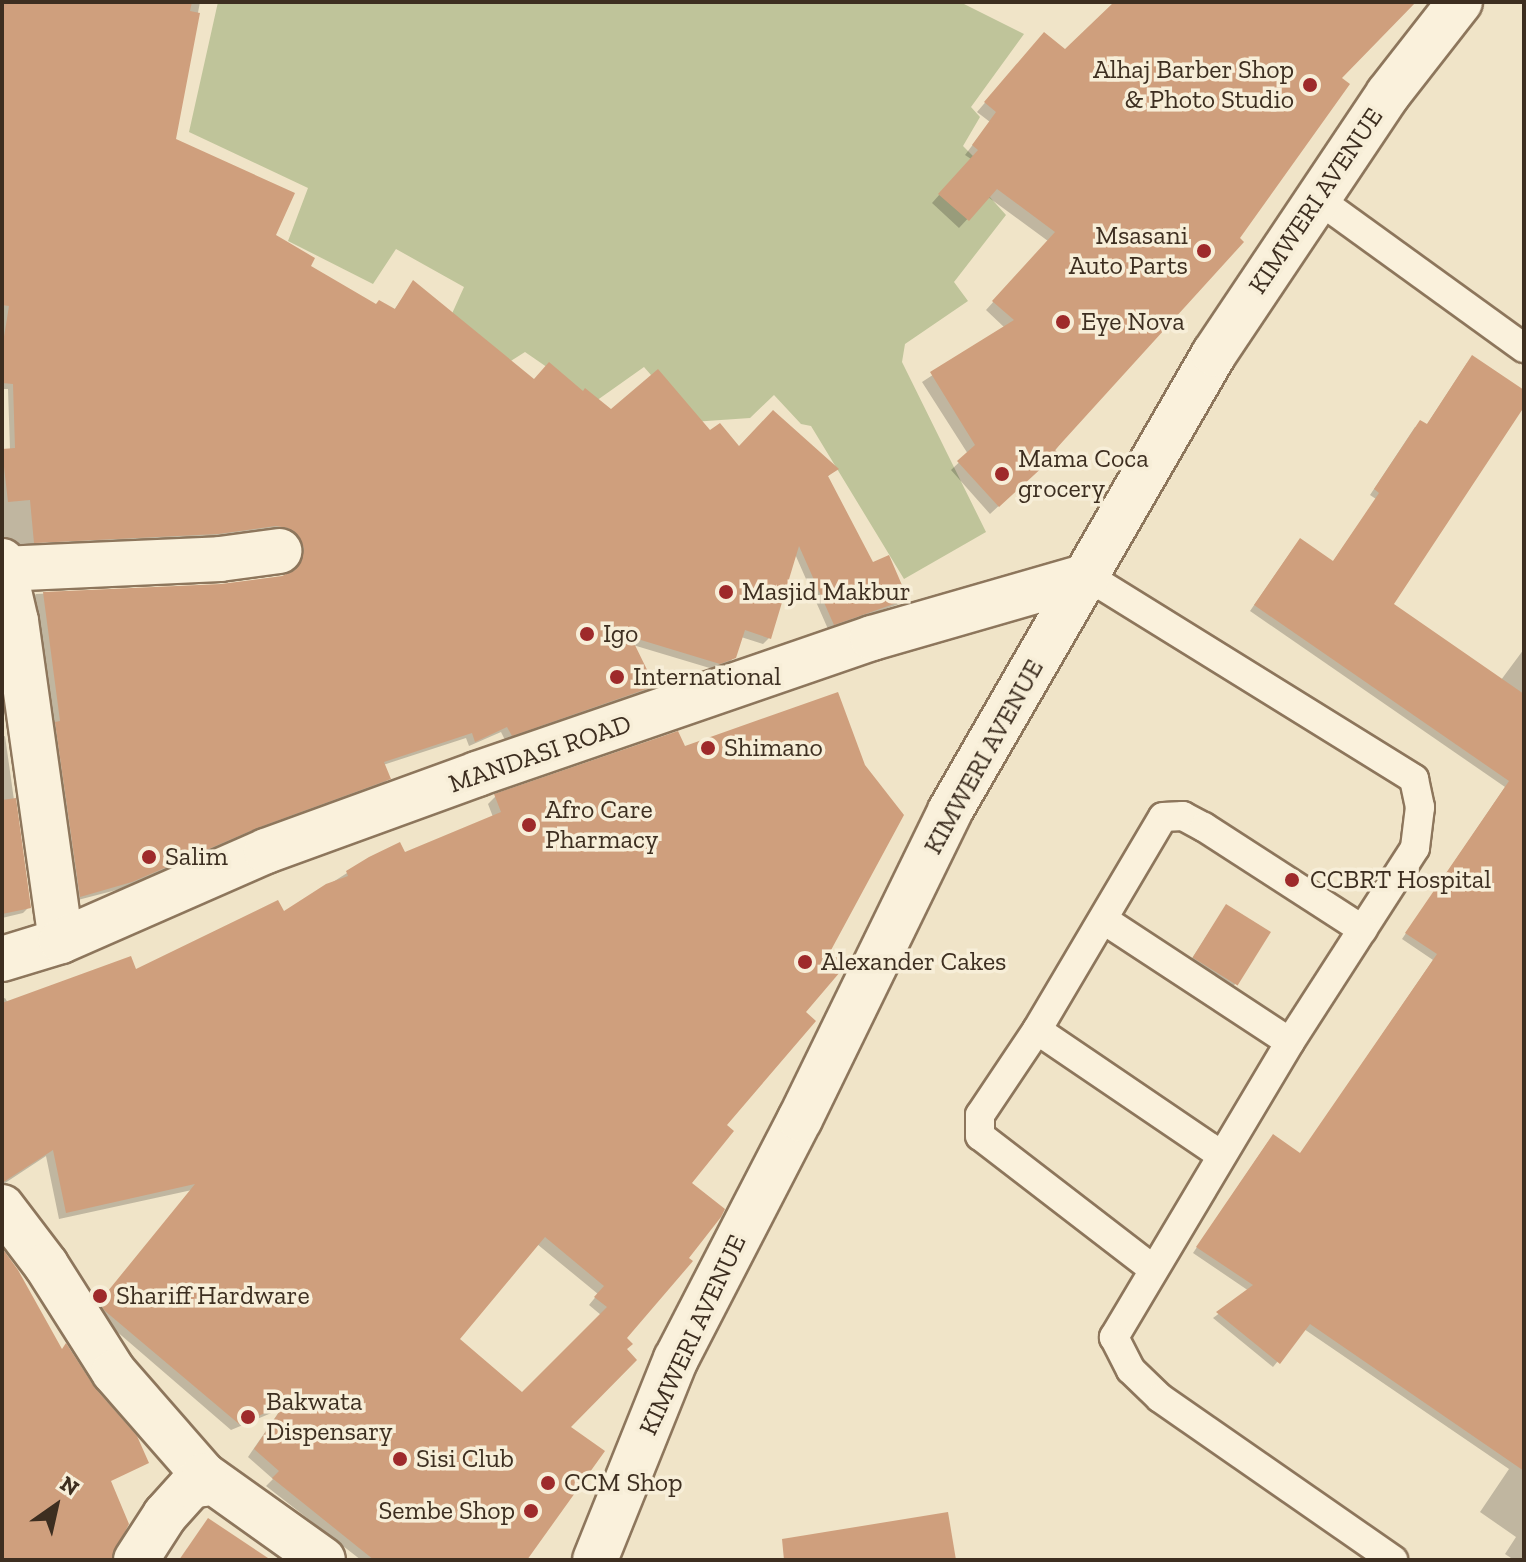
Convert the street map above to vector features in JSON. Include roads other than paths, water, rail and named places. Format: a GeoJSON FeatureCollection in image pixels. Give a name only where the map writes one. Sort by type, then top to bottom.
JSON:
{"type":"FeatureCollection","features":[{"type":"Feature","properties":{"kind":"street","name":"KIMWERI AVENUE"},"geometry":{"type":"LineString","coordinates":[[595,1560],[676,1359],[800,1119],[950,811],[1214,354],[1388,94],[1460,2]]}},
{"type":"Feature","properties":{"kind":"street"},"geometry":{"type":"LineString","coordinates":[[61,941],[16,621],[3,566],[220,559],[279,551]]}},
{"type":"Feature","properties":{"kind":"street","name":"MANDASI ROAD"},"geometry":{"type":"LineString","coordinates":[[2,959],[61,941],[266,851],[477,774],[872,638],[1087,576]]}},
{"type":"Feature","properties":{"kind":"street"},"geometry":{"type":"LineString","coordinates":[[2,1207],[46,1265],[114,1372],[204,1475],[323,1560]]}},
{"type":"Feature","properties":{"kind":"street"},"geometry":{"type":"LineString","coordinates":[[136,1560],[165,1515],[191,1486],[203,1484],[204,1475]]}},
{"type":"Feature","properties":{"kind":"lane"},"geometry":{"type":"LineString","coordinates":[[1318,199],[1524,348]]}},
{"type":"Feature","properties":{"kind":"lane"},"geometry":{"type":"LineString","coordinates":[[1087,576],[1414,779],[1420,807],[1415,848],[1290,1042],[1114,1337],[1131,1370],[1160,1398],[1393,1560]]}},
{"type":"Feature","properties":{"kind":"lane"},"geometry":{"type":"LineString","coordinates":[[1153,1269],[980,1136],[980,1115],[1037,1030],[1163,817],[1183,816],[1363,930]]}},
{"type":"Feature","properties":{"kind":"lane"},"geometry":{"type":"LineString","coordinates":[[1104,920],[1290,1042]]}},
{"type":"Feature","properties":{"kind":"lane"},"geometry":{"type":"LineString","coordinates":[[1037,1030],[1221,1155]]}},
{"type":"Feature","properties":{"kind":"place","name":"Alhaj Barber Shop & Photo Studio"},"geometry":{"type":"Point","coordinates":[1310,85]}},
{"type":"Feature","properties":{"kind":"place","name":"Msasani Auto Parts"},"geometry":{"type":"Point","coordinates":[1204,251]}},
{"type":"Feature","properties":{"kind":"place","name":"Eye Nova"},"geometry":{"type":"Point","coordinates":[1063,322]}},
{"type":"Feature","properties":{"kind":"place","name":"Mama Coca grocery"},"geometry":{"type":"Point","coordinates":[1002,474]}},
{"type":"Feature","properties":{"kind":"place","name":"Masjid Makbur"},"geometry":{"type":"Point","coordinates":[726,592]}},
{"type":"Feature","properties":{"kind":"place","name":"Igo"},"geometry":{"type":"Point","coordinates":[587,634]}},
{"type":"Feature","properties":{"kind":"place","name":"International"},"geometry":{"type":"Point","coordinates":[617,677]}},
{"type":"Feature","properties":{"kind":"place","name":"Shimano"},"geometry":{"type":"Point","coordinates":[708,748]}},
{"type":"Feature","properties":{"kind":"place","name":"Afro Care Pharmacy"},"geometry":{"type":"Point","coordinates":[529,825]}},
{"type":"Feature","properties":{"kind":"place","name":"Salim"},"geometry":{"type":"Point","coordinates":[149,857]}},
{"type":"Feature","properties":{"kind":"place","name":"CCBRT Hospital"},"geometry":{"type":"Point","coordinates":[1292,880]}},
{"type":"Feature","properties":{"kind":"place","name":"Alexander Cakes"},"geometry":{"type":"Point","coordinates":[805,962]}},
{"type":"Feature","properties":{"kind":"place","name":"Shariff Hardware"},"geometry":{"type":"Point","coordinates":[100,1296]}},
{"type":"Feature","properties":{"kind":"place","name":"Bakwata Dispensary"},"geometry":{"type":"Point","coordinates":[248,1417]}},
{"type":"Feature","properties":{"kind":"place","name":"Sisi Club"},"geometry":{"type":"Point","coordinates":[400,1459]}},
{"type":"Feature","properties":{"kind":"place","name":"CCM Shop"},"geometry":{"type":"Point","coordinates":[548,1483]}},
{"type":"Feature","properties":{"kind":"place","name":"Sembe Shop"},"geometry":{"type":"Point","coordinates":[531,1511]}}]}
